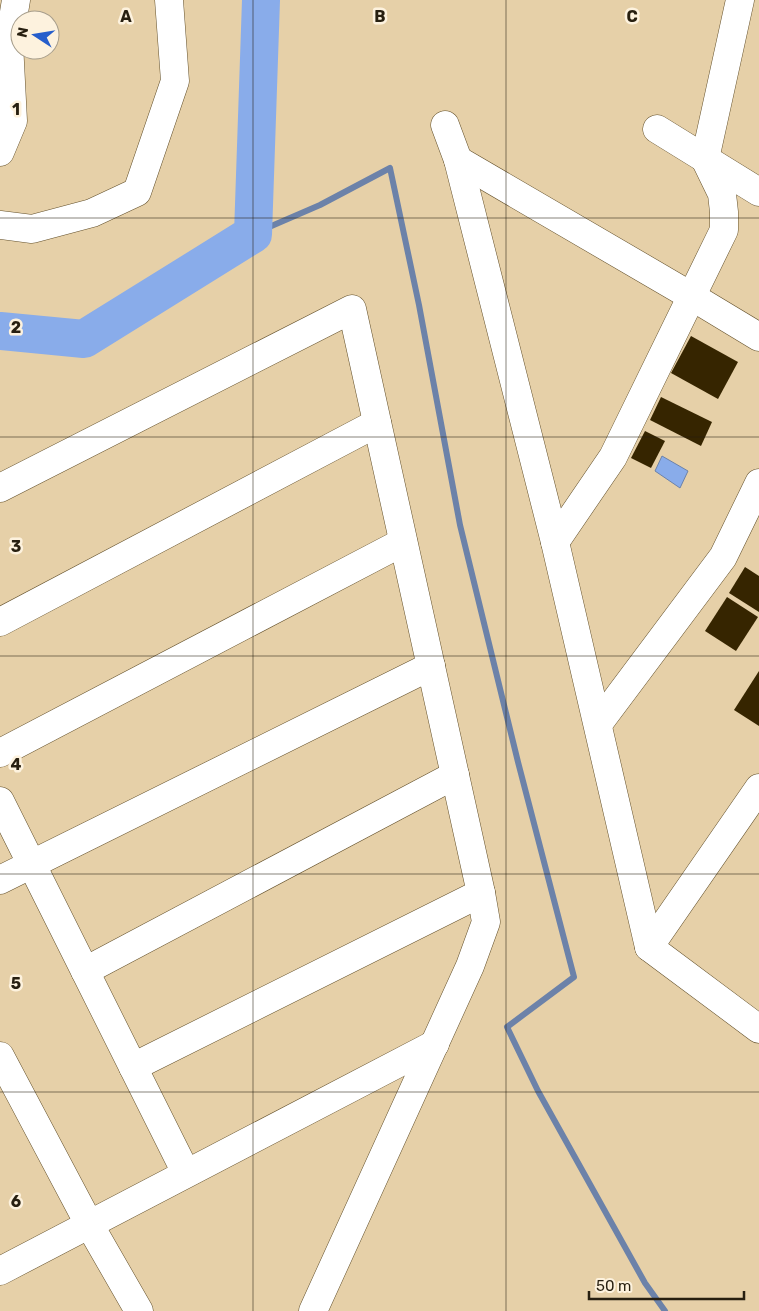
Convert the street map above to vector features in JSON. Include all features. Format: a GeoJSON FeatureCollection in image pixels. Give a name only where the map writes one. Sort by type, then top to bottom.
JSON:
{"type":"FeatureCollection","features":[{"type":"Feature","properties":{"kind":"street"},"geometry":{"type":"LineString","coordinates":[[0,152],[12,121],[9,43],[16,0]]}},
{"type":"Feature","properties":{"kind":"street"},"geometry":{"type":"LineString","coordinates":[[0,225],[32,229],[92,213],[137,192],[175,80],[169,0]]}},
{"type":"Feature","properties":{"kind":"street"},"geometry":{"type":"LineString","coordinates":[[555,542],[612,457],[724,230],[722,194],[705,159],[740,0]]}},
{"type":"Feature","properties":{"kind":"street"},"geometry":{"type":"LineString","coordinates":[[445,125],[458,160],[555,542],[649,947],[759,1029]]}},
{"type":"Feature","properties":{"kind":"street"},"geometry":{"type":"LineString","coordinates":[[657,129],[759,192]]}},
{"type":"Feature","properties":{"kind":"street"},"geometry":{"type":"LineString","coordinates":[[458,160],[759,337]]}},
{"type":"Feature","properties":{"kind":"street"},"geometry":{"type":"LineString","coordinates":[[0,488],[352,309],[486,922],[470,966],[313,1311]]}},
{"type":"Feature","properties":{"kind":"street"},"geometry":{"type":"LineString","coordinates":[[0,622],[377,424]]}},
{"type":"Feature","properties":{"kind":"street"},"geometry":{"type":"LineString","coordinates":[[598,724],[723,558],[759,483]]}},
{"type":"Feature","properties":{"kind":"street"},"geometry":{"type":"LineString","coordinates":[[0,753],[403,542]]}},
{"type":"Feature","properties":{"kind":"street"},"geometry":{"type":"LineString","coordinates":[[0,880],[431,666]]}},
{"type":"Feature","properties":{"kind":"street"},"geometry":{"type":"LineString","coordinates":[[85,971],[455,775]]}},
{"type":"Feature","properties":{"kind":"street"},"geometry":{"type":"LineString","coordinates":[[649,947],[759,788]]}},
{"type":"Feature","properties":{"kind":"street"},"geometry":{"type":"LineString","coordinates":[[0,801],[186,1173]]}},
{"type":"Feature","properties":{"kind":"street"},"geometry":{"type":"LineString","coordinates":[[133,1067],[481,893]]}},
{"type":"Feature","properties":{"kind":"street"},"geometry":{"type":"LineString","coordinates":[[0,1271],[435,1044]]}},
{"type":"Feature","properties":{"kind":"street"},"geometry":{"type":"LineString","coordinates":[[0,1056],[89,1224],[139,1311]]}},
{"type":"Feature","properties":{"kind":"water"},"geometry":{"type":"Polygon","coordinates":[[[662,456],[688,471],[680,488],[655,471],[662,456]]]}},
{"type":"Feature","properties":{"kind":"building"},"geometry":{"type":"Polygon","coordinates":[[[691,336],[738,362],[718,399],[671,373],[691,336]]]}},
{"type":"Feature","properties":{"kind":"building"},"geometry":{"type":"Polygon","coordinates":[[[661,397],[712,422],[701,446],[650,420],[661,397]]]}},
{"type":"Feature","properties":{"kind":"building"},"geometry":{"type":"Polygon","coordinates":[[[645,431],[665,441],[651,468],[631,458],[645,431]]]}},
{"type":"Feature","properties":{"kind":"building"},"geometry":{"type":"Polygon","coordinates":[[[745,567],[759,576],[759,612],[729,593],[745,567]]]}},
{"type":"Feature","properties":{"kind":"building"},"geometry":{"type":"Polygon","coordinates":[[[727,597],[758,617],[736,651],[705,631],[727,597]]]}},
{"type":"Feature","properties":{"kind":"building"},"geometry":{"type":"Polygon","coordinates":[[[759,671],[759,726],[734,710],[759,671]]]}},
{"type":"Feature","properties":{"kind":"waterway"},"geometry":{"type":"LineString","coordinates":[[0,331],[84,339],[253,234],[261,0]]}},
{"type":"Feature","properties":{"kind":"waterway"},"geometry":{"type":"LineString","coordinates":[[253,234],[320,205],[390,168],[419,305],[460,525],[518,762],[574,977],[507,1027],[538,1091],[645,1283],[665,1311]]}}]}
